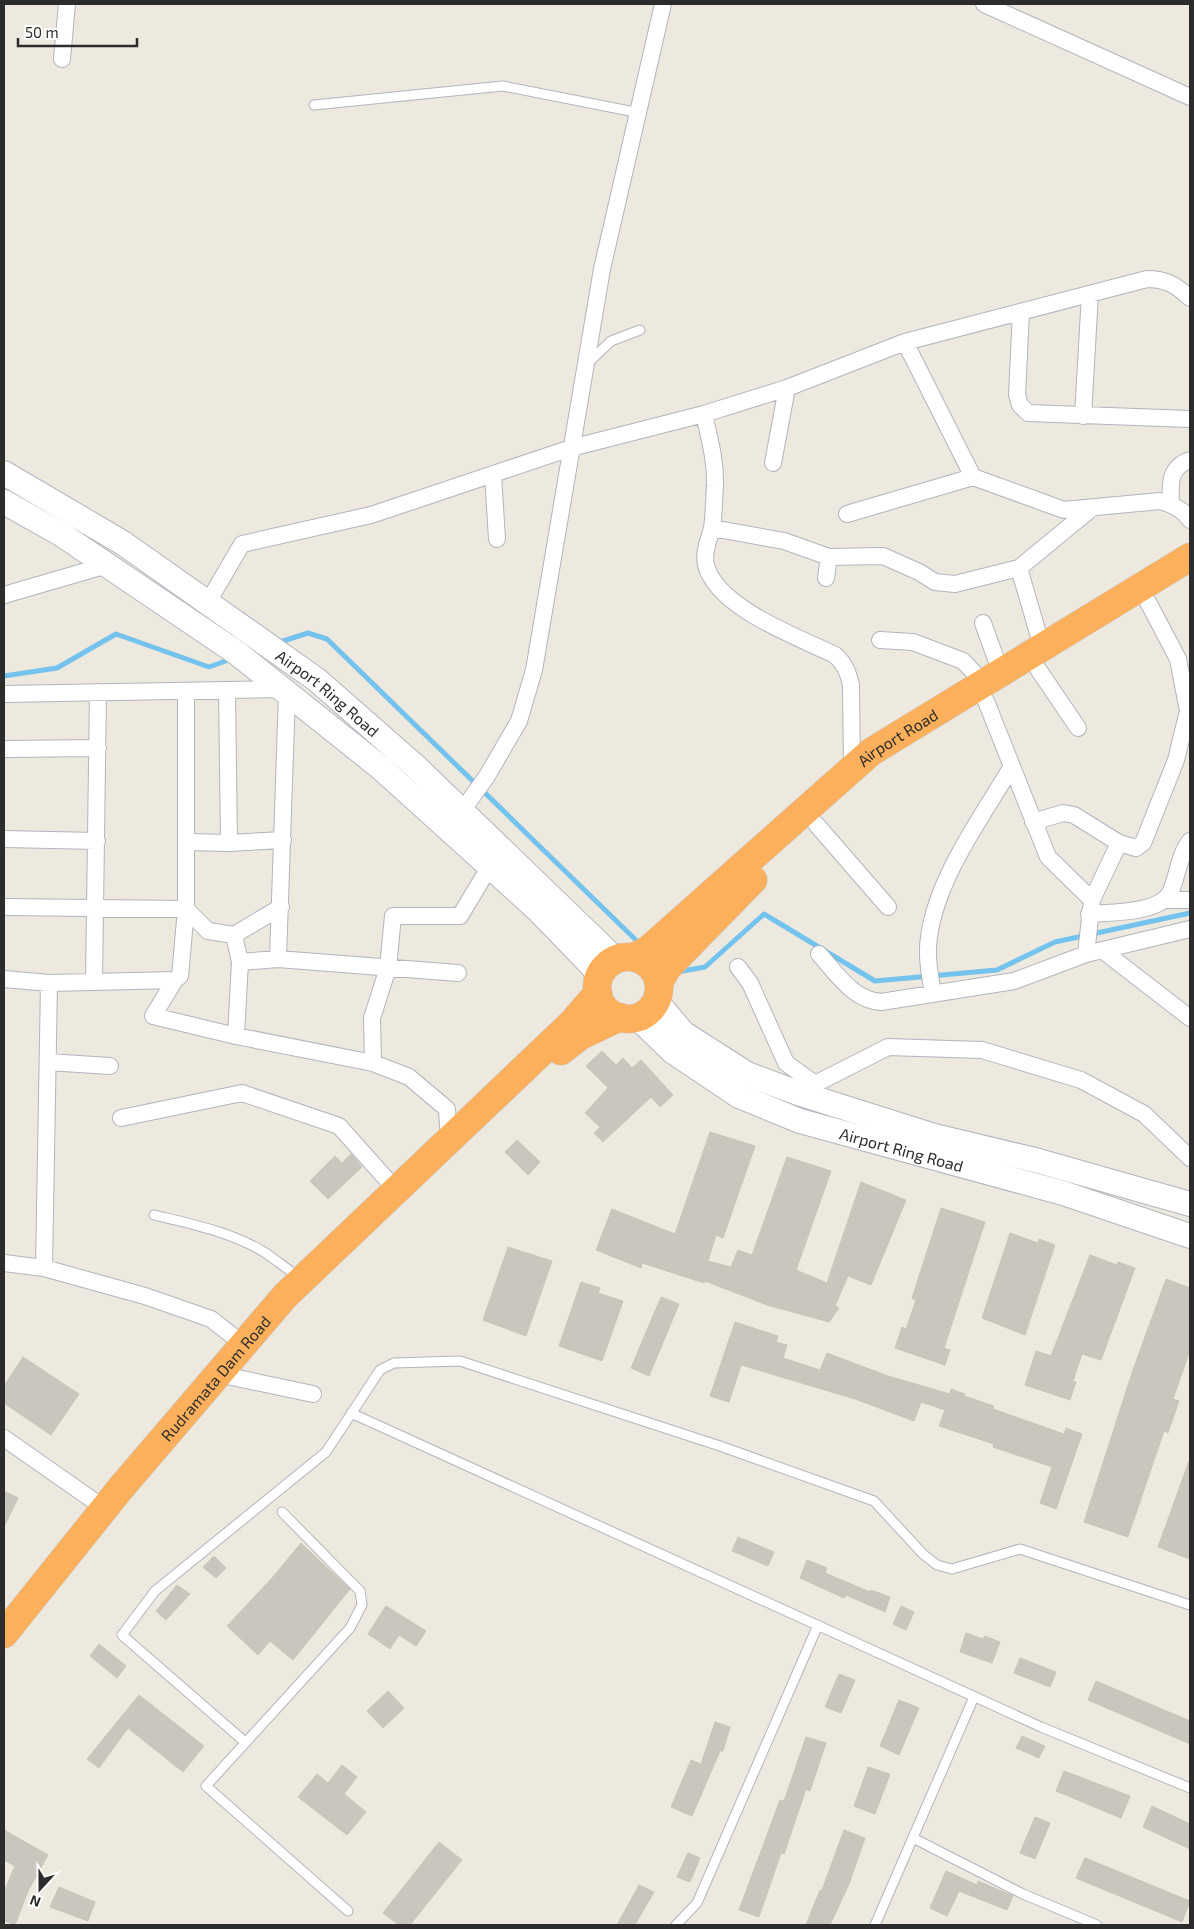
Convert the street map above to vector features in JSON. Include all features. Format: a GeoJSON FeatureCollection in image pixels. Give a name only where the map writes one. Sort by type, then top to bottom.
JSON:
{"type":"FeatureCollection","features":[{"type":"Feature","properties":{"kind":"highway","name":"Airport Road"},"geometry":{"type":"LineString","coordinates":[[1040,658],[1190,556]]}},
{"type":"Feature","properties":{"kind":"highway","name":"Airport Road"},"geometry":{"type":"LineString","coordinates":[[579,1026],[612,972],[656,944],[871,752],[990,685],[1148,602],[1190,576]]}},
{"type":"Feature","properties":{"kind":"highway","name":"Airport Road"},"geometry":{"type":"LineString","coordinates":[[643,1005],[668,968],[751,882],[881,766],[990,685]]}},
{"type":"Feature","properties":{"kind":"highway"},"geometry":{"type":"LineString","coordinates":[[650,966],[643,1005],[605,1008],[612,972],[650,966]]}},
{"type":"Feature","properties":{"kind":"highway"},"geometry":{"type":"LineString","coordinates":[[579,1026],[643,1005]]}},
{"type":"Feature","properties":{"kind":"highway","name":"Rudramata Dam Road"},"geometry":{"type":"LineString","coordinates":[[4,1634],[104,1508],[285,1296],[449,1142],[579,1026]]}},
{"type":"Feature","properties":{"kind":"main road","name":"Airport Ring Road"},"geometry":{"type":"LineString","coordinates":[[4,473],[123,542],[317,680],[415,766],[462,811],[612,972]]}},
{"type":"Feature","properties":{"kind":"main road","name":"Airport Ring Road"},"geometry":{"type":"LineString","coordinates":[[4,502],[61,534],[237,653],[381,768],[490,866],[593,966],[612,972]]}},
{"type":"Feature","properties":{"kind":"main road"},"geometry":{"type":"LineString","coordinates":[[556,929],[571,951],[584,979],[584,1000],[579,1026],[630,1029],[652,1038],[672,1051]]}},
{"type":"Feature","properties":{"kind":"main road","name":"Airport Ring Road"},"geometry":{"type":"LineString","coordinates":[[643,1005],[672,1051],[739,1096],[800,1121],[1063,1193],[1190,1236]]}},
{"type":"Feature","properties":{"kind":"main road","name":"Airport Ring Road"},"geometry":{"type":"LineString","coordinates":[[643,1005],[747,1074],[798,1093],[934,1136],[1035,1160],[1190,1204]]}},
{"type":"Feature","properties":{"kind":"street"},"geometry":{"type":"LineString","coordinates":[[62,59],[67,4]]}},
{"type":"Feature","properties":{"kind":"street"},"geometry":{"type":"LineString","coordinates":[[462,811],[487,776],[519,721],[534,670],[602,269],[664,4]]}},
{"type":"Feature","properties":{"kind":"street"},"geometry":{"type":"LineString","coordinates":[[984,4],[1190,96]]}},
{"type":"Feature","properties":{"kind":"street"},"geometry":{"type":"LineString","coordinates":[[208,602],[242,544],[371,515],[571,448],[704,414],[787,388],[905,342],[1147,279],[1161,279],[1177,286],[1190,298]]}},
{"type":"Feature","properties":{"kind":"street"},"geometry":{"type":"LineString","coordinates":[[1083,416],[1090,294]]}},
{"type":"Feature","properties":{"kind":"street"},"geometry":{"type":"LineString","coordinates":[[1021,312],[1017,395],[1020,405],[1028,413],[1190,419]]}},
{"type":"Feature","properties":{"kind":"street"},"geometry":{"type":"LineString","coordinates":[[905,342],[973,478]]}},
{"type":"Feature","properties":{"kind":"street"},"geometry":{"type":"LineString","coordinates":[[773,463],[787,388]]}},
{"type":"Feature","properties":{"kind":"street"},"geometry":{"type":"LineString","coordinates":[[704,414],[714,460],[712,528],[706,546],[706,564],[714,582],[730,598],[760,618],[835,655],[848,671],[852,704],[852,769]]}},
{"type":"Feature","properties":{"kind":"street"},"geometry":{"type":"LineString","coordinates":[[1171,503],[1170,482],[1174,471],[1178,465],[1190,460]]}},
{"type":"Feature","properties":{"kind":"street"},"geometry":{"type":"LineString","coordinates":[[493,475],[497,539]]}},
{"type":"Feature","properties":{"kind":"street"},"geometry":{"type":"LineString","coordinates":[[847,514],[973,478],[1064,510],[1160,501],[1171,503],[1186,513],[1190,520]]}},
{"type":"Feature","properties":{"kind":"street"},"geometry":{"type":"LineString","coordinates":[[712,528],[784,541],[829,557],[883,556],[919,572],[935,582],[954,584],[1019,568],[1092,508]]}},
{"type":"Feature","properties":{"kind":"street"},"geometry":{"type":"LineString","coordinates":[[826,578],[829,557]]}},
{"type":"Feature","properties":{"kind":"street"},"geometry":{"type":"LineString","coordinates":[[4,595],[107,564]]}},
{"type":"Feature","properties":{"kind":"street"},"geometry":{"type":"LineString","coordinates":[[1019,568],[1040,658],[1078,728]]}},
{"type":"Feature","properties":{"kind":"street"},"geometry":{"type":"LineString","coordinates":[[1033,822],[1063,813],[1074,815],[1119,843],[1136,848],[1143,843],[1176,760],[1188,711],[1178,659],[1148,602]]}},
{"type":"Feature","properties":{"kind":"street"},"geometry":{"type":"LineString","coordinates":[[983,624],[990,685],[1012,766],[1048,857],[1102,950],[1190,1018]]}},
{"type":"Feature","properties":{"kind":"street"},"geometry":{"type":"LineString","coordinates":[[880,640],[913,642],[962,661],[990,685]]}},
{"type":"Feature","properties":{"kind":"street"},"geometry":{"type":"LineString","coordinates":[[186,690],[186,909],[180,976],[175,980],[153,1016],[236,1036],[373,1063],[409,1077],[448,1110],[449,1142]]}},
{"type":"Feature","properties":{"kind":"street"},"geometry":{"type":"LineString","coordinates":[[4,694],[186,690],[285,691],[281,907],[278,959]]}},
{"type":"Feature","properties":{"kind":"street"},"geometry":{"type":"LineString","coordinates":[[227,690],[228,843]]}},
{"type":"Feature","properties":{"kind":"street"},"geometry":{"type":"LineString","coordinates":[[94,982],[97,908],[98,692]]}},
{"type":"Feature","properties":{"kind":"street"},"geometry":{"type":"LineString","coordinates":[[5,749],[98,748]]}},
{"type":"Feature","properties":{"kind":"street"},"geometry":{"type":"LineString","coordinates":[[931,981],[929,937],[935,904],[961,852],[1012,766]]}},
{"type":"Feature","properties":{"kind":"street"},"geometry":{"type":"LineString","coordinates":[[816,824],[888,906]]}},
{"type":"Feature","properties":{"kind":"street"},"geometry":{"type":"LineString","coordinates":[[4,840],[97,841]]}},
{"type":"Feature","properties":{"kind":"street"},"geometry":{"type":"LineString","coordinates":[[186,842],[228,843],[282,840]]}},
{"type":"Feature","properties":{"kind":"street"},"geometry":{"type":"LineString","coordinates":[[1166,900],[1185,847],[1190,841]]}},
{"type":"Feature","properties":{"kind":"street"},"geometry":{"type":"LineString","coordinates":[[1088,927],[1119,843]]}},
{"type":"Feature","properties":{"kind":"street"},"geometry":{"type":"LineString","coordinates":[[373,1063],[372,1018],[388,968],[393,916],[460,916],[490,866]]}},
{"type":"Feature","properties":{"kind":"street"},"geometry":{"type":"LineString","coordinates":[[819,954],[858,996],[868,1001],[881,1002],[931,981],[1014,981],[1088,927],[1151,908],[1166,900],[1190,900]]}},
{"type":"Feature","properties":{"kind":"street"},"geometry":{"type":"LineString","coordinates":[[4,907],[186,909],[208,932],[234,935],[281,907]]}},
{"type":"Feature","properties":{"kind":"street"},"geometry":{"type":"LineString","coordinates":[[1102,950],[1190,929]]}},
{"type":"Feature","properties":{"kind":"street"},"geometry":{"type":"LineString","coordinates":[[234,935],[240,962],[236,1036]]}},
{"type":"Feature","properties":{"kind":"street"},"geometry":{"type":"LineString","coordinates":[[240,962],[278,959],[458,973]]}},
{"type":"Feature","properties":{"kind":"street"},"geometry":{"type":"LineString","coordinates":[[738,967],[750,983],[786,1063],[814,1084],[888,1047],[982,1050],[1081,1080],[1144,1114],[1190,1158]]}},
{"type":"Feature","properties":{"kind":"street"},"geometry":{"type":"LineString","coordinates":[[4,979],[49,983],[175,980]]}},
{"type":"Feature","properties":{"kind":"street"},"geometry":{"type":"LineString","coordinates":[[44,1268],[49,983]]}},
{"type":"Feature","properties":{"kind":"street"},"geometry":{"type":"LineString","coordinates":[[48,1062],[110,1066]]}},
{"type":"Feature","properties":{"kind":"street"},"geometry":{"type":"LineString","coordinates":[[121,1118],[242,1093],[338,1126],[397,1191]]}},
{"type":"Feature","properties":{"kind":"street"},"geometry":{"type":"LineString","coordinates":[[4,1263],[44,1268],[145,1296],[211,1319],[243,1344]]}},
{"type":"Feature","properties":{"kind":"street"},"geometry":{"type":"LineString","coordinates":[[218,1374],[313,1394]]}},
{"type":"Feature","properties":{"kind":"street"},"geometry":{"type":"LineString","coordinates":[[4,1438],[104,1508]]}},
{"type":"Feature","properties":{"kind":"lane"},"geometry":{"type":"LineString","coordinates":[[314,104],[504,86],[640,113]]}},
{"type":"Feature","properties":{"kind":"lane"},"geometry":{"type":"LineString","coordinates":[[586,365],[611,341],[640,330]]}},
{"type":"Feature","properties":{"kind":"lane"},"geometry":{"type":"LineString","coordinates":[[154,1215],[208,1228],[235,1239],[264,1252],[302,1280]]}},
{"type":"Feature","properties":{"kind":"lane"},"geometry":{"type":"LineString","coordinates":[[244,1742],[122,1636],[155,1591],[326,1452],[380,1370],[394,1363],[460,1361],[710,1442],[874,1501],[923,1554],[937,1565],[952,1569],[1020,1549],[1190,1605]]}},
{"type":"Feature","properties":{"kind":"lane"},"geometry":{"type":"LineString","coordinates":[[351,1413],[974,1697],[1190,1788]]}},
{"type":"Feature","properties":{"kind":"lane"},"geometry":{"type":"LineString","coordinates":[[282,1512],[360,1591],[362,1606],[350,1628],[244,1742],[206,1786],[348,1911]]}},
{"type":"Feature","properties":{"kind":"lane"},"geometry":{"type":"LineString","coordinates":[[678,1923],[697,1904],[818,1626]]}},
{"type":"Feature","properties":{"kind":"lane"},"geometry":{"type":"LineString","coordinates":[[875,1925],[974,1697]]}},
{"type":"Feature","properties":{"kind":"lane"},"geometry":{"type":"LineString","coordinates":[[913,1838],[1023,1894],[1097,1925]]}},
{"type":"Feature","properties":{"kind":"lane"},"geometry":{"type":"LineString","coordinates":[[678,1923],[690,1925]]}},
{"type":"Feature","properties":{"kind":"building"},"geometry":{"type":"Polygon","coordinates":[[[602,1051],[616,1065],[623,1058],[632,1068],[641,1060],[673,1095],[660,1107],[651,1097],[603,1142],[594,1133],[600,1127],[585,1113],[608,1088],[586,1066],[602,1051]]]}},
{"type":"Feature","properties":{"kind":"building"},"geometry":{"type":"Polygon","coordinates":[[[710,1132],[755,1146],[723,1238],[716,1235],[708,1261],[731,1267],[738,1250],[752,1255],[787,1157],[831,1171],[796,1270],[827,1283],[861,1182],[906,1200],[871,1285],[848,1276],[835,1306],[839,1308],[829,1322],[767,1305],[705,1281],[704,1283],[642,1263],[641,1268],[596,1250],[612,1209],[675,1234],[710,1132]]]}},
{"type":"Feature","properties":{"kind":"building"},"geometry":{"type":"Polygon","coordinates":[[[517,1140],[540,1162],[528,1175],[505,1152],[517,1140]]]}},
{"type":"Feature","properties":{"kind":"building"},"geometry":{"type":"Polygon","coordinates":[[[351,1154],[362,1167],[328,1199],[310,1181],[335,1156],[342,1163],[351,1154]]]}},
{"type":"Feature","properties":{"kind":"building"},"geometry":{"type":"Polygon","coordinates":[[[941,1208],[985,1222],[944,1348],[950,1350],[945,1365],[895,1348],[902,1327],[906,1329],[916,1300],[912,1298],[941,1208]]]}},
{"type":"Feature","properties":{"kind":"building"},"geometry":{"type":"Polygon","coordinates":[[[1010,1233],[1038,1243],[1039,1239],[1055,1245],[1025,1335],[982,1318],[1010,1233]]]}},
{"type":"Feature","properties":{"kind":"building"},"geometry":{"type":"Polygon","coordinates":[[[508,1247],[552,1261],[526,1336],[483,1320],[508,1247]]]}},
{"type":"Feature","properties":{"kind":"building"},"geometry":{"type":"Polygon","coordinates":[[[1090,1255],[1117,1265],[1118,1262],[1135,1268],[1101,1360],[1082,1354],[1073,1381],[1076,1382],[1070,1400],[1025,1385],[1036,1351],[1051,1356],[1090,1255]]]}},
{"type":"Feature","properties":{"kind":"building"},"geometry":{"type":"Polygon","coordinates":[[[1166,1279],[1190,1288],[1190,1350],[1173,1399],[1179,1401],[1168,1433],[1164,1431],[1128,1537],[1084,1522],[1133,1370],[1166,1279]]]}},
{"type":"Feature","properties":{"kind":"building"},"geometry":{"type":"Polygon","coordinates":[[[581,1282],[600,1288],[598,1293],[623,1301],[602,1361],[559,1346],[581,1282]]]}},
{"type":"Feature","properties":{"kind":"building"},"geometry":{"type":"Polygon","coordinates":[[[661,1297],[679,1304],[649,1376],[631,1368],[661,1297]]]}},
{"type":"Feature","properties":{"kind":"building"},"geometry":{"type":"Polygon","coordinates":[[[735,1322],[778,1336],[776,1342],[787,1345],[783,1358],[820,1370],[827,1353],[888,1376],[950,1394],[951,1389],[965,1394],[964,1396],[994,1406],[993,1409],[1064,1434],[1066,1428],[1082,1434],[1056,1509],[1040,1503],[1052,1467],[993,1447],[994,1444],[939,1426],[945,1410],[921,1402],[914,1421],[855,1399],[741,1365],[729,1402],[710,1396],[735,1322]]]}},
{"type":"Feature","properties":{"kind":"building"},"geometry":{"type":"Polygon","coordinates":[[[23,1357],[79,1394],[51,1435],[4,1403],[4,1386],[23,1357]]]}},
{"type":"Feature","properties":{"kind":"building"},"geometry":{"type":"Polygon","coordinates":[[[1190,1462],[1190,1559],[1158,1547],[1190,1462]]]}},
{"type":"Feature","properties":{"kind":"building"},"geometry":{"type":"Polygon","coordinates":[[[4,1491],[18,1498],[4,1527],[4,1491]]]}},
{"type":"Feature","properties":{"kind":"building"},"geometry":{"type":"Polygon","coordinates":[[[738,1537],[774,1552],[768,1566],[732,1551],[738,1537]]]}},
{"type":"Feature","properties":{"kind":"building"},"geometry":{"type":"Polygon","coordinates":[[[301,1543],[350,1589],[293,1660],[270,1641],[258,1655],[227,1626],[273,1577],[301,1543]]]}},
{"type":"Feature","properties":{"kind":"building"},"geometry":{"type":"Polygon","coordinates":[[[214,1556],[226,1568],[216,1578],[203,1567],[214,1556]]]}},
{"type":"Feature","properties":{"kind":"building"},"geometry":{"type":"Polygon","coordinates":[[[807,1560],[827,1568],[825,1573],[870,1592],[871,1590],[890,1597],[885,1612],[846,1595],[844,1598],[800,1578],[807,1560]]]}},
{"type":"Feature","properties":{"kind":"building"},"geometry":{"type":"Polygon","coordinates":[[[177,1585],[190,1594],[166,1620],[156,1611],[177,1585]]]}},
{"type":"Feature","properties":{"kind":"building"},"geometry":{"type":"Polygon","coordinates":[[[386,1606],[426,1631],[416,1646],[399,1635],[390,1649],[368,1634],[386,1606]]]}},
{"type":"Feature","properties":{"kind":"building"},"geometry":{"type":"Polygon","coordinates":[[[901,1606],[914,1612],[906,1630],[893,1624],[901,1606]]]}},
{"type":"Feature","properties":{"kind":"building"},"geometry":{"type":"Polygon","coordinates":[[[966,1633],[983,1639],[985,1636],[1000,1642],[992,1663],[960,1652],[966,1633]]]}},
{"type":"Feature","properties":{"kind":"building"},"geometry":{"type":"Polygon","coordinates":[[[99,1644],[126,1666],[117,1678],[90,1656],[99,1644]]]}},
{"type":"Feature","properties":{"kind":"building"},"geometry":{"type":"Polygon","coordinates":[[[1020,1658],[1056,1672],[1050,1687],[1014,1673],[1020,1658]]]}},
{"type":"Feature","properties":{"kind":"building"},"geometry":{"type":"Polygon","coordinates":[[[839,1674],[855,1680],[841,1713],[825,1707],[839,1674]]]}},
{"type":"Feature","properties":{"kind":"building"},"geometry":{"type":"Polygon","coordinates":[[[1096,1681],[1190,1721],[1190,1744],[1088,1700],[1096,1681]]]}},
{"type":"Feature","properties":{"kind":"building"},"geometry":{"type":"Polygon","coordinates":[[[388,1691],[404,1708],[383,1728],[367,1711],[388,1691]]]}},
{"type":"Feature","properties":{"kind":"building"},"geometry":{"type":"Polygon","coordinates":[[[139,1695],[204,1746],[183,1772],[128,1728],[99,1768],[87,1759],[139,1695]]]}},
{"type":"Feature","properties":{"kind":"building"},"geometry":{"type":"Polygon","coordinates":[[[899,1700],[919,1708],[899,1755],[880,1746],[899,1700]]]}},
{"type":"Feature","properties":{"kind":"building"},"geometry":{"type":"Polygon","coordinates":[[[715,1722],[730,1727],[723,1751],[720,1751],[692,1816],[671,1807],[691,1760],[701,1764],[715,1722]]]}},
{"type":"Feature","properties":{"kind":"building"},"geometry":{"type":"Polygon","coordinates":[[[1022,1736],[1045,1746],[1039,1758],[1016,1748],[1022,1736]]]}},
{"type":"Feature","properties":{"kind":"building"},"geometry":{"type":"Polygon","coordinates":[[[806,1737],[826,1743],[810,1791],[806,1789],[784,1854],[781,1853],[759,1917],[739,1910],[780,1800],[784,1801],[806,1737]]]}},
{"type":"Feature","properties":{"kind":"building"},"geometry":{"type":"Polygon","coordinates":[[[342,1765],[357,1777],[344,1794],[366,1812],[347,1835],[298,1797],[317,1774],[328,1783],[342,1765]]]}},
{"type":"Feature","properties":{"kind":"building"},"geometry":{"type":"Polygon","coordinates":[[[868,1767],[890,1774],[875,1814],[854,1806],[868,1767]]]}},
{"type":"Feature","properties":{"kind":"building"},"geometry":{"type":"Polygon","coordinates":[[[1064,1771],[1130,1796],[1121,1818],[1056,1791],[1064,1771]]]}},
{"type":"Feature","properties":{"kind":"building"},"geometry":{"type":"Polygon","coordinates":[[[1152,1806],[1190,1824],[1190,1849],[1143,1827],[1152,1806]]]}},
{"type":"Feature","properties":{"kind":"building"},"geometry":{"type":"Polygon","coordinates":[[[1035,1817],[1050,1823],[1035,1859],[1020,1853],[1035,1817]]]}},
{"type":"Feature","properties":{"kind":"building"},"geometry":{"type":"Polygon","coordinates":[[[4,1830],[48,1855],[28,1891],[15,1925],[4,1921],[4,1892],[15,1866],[4,1860],[4,1830]]]}},
{"type":"Feature","properties":{"kind":"building"},"geometry":{"type":"Polygon","coordinates":[[[844,1830],[865,1838],[849,1884],[830,1925],[806,1925],[820,1890],[822,1890],[844,1830]]]}},
{"type":"Feature","properties":{"kind":"building"},"geometry":{"type":"Polygon","coordinates":[[[439,1842],[462,1860],[410,1925],[399,1925],[383,1913],[439,1842]]]}},
{"type":"Feature","properties":{"kind":"building"},"geometry":{"type":"Polygon","coordinates":[[[688,1853],[700,1858],[690,1882],[677,1877],[688,1853]]]}},
{"type":"Feature","properties":{"kind":"building"},"geometry":{"type":"Polygon","coordinates":[[[1085,1858],[1190,1901],[1182,1922],[1076,1878],[1085,1858]]]}},
{"type":"Feature","properties":{"kind":"building"},"geometry":{"type":"Polygon","coordinates":[[[946,1871],[977,1885],[978,1881],[1013,1896],[1007,1910],[959,1891],[947,1916],[930,1908],[946,1871]]]}},
{"type":"Feature","properties":{"kind":"building"},"geometry":{"type":"Polygon","coordinates":[[[639,1885],[654,1892],[635,1925],[617,1925],[639,1885]]]}},
{"type":"Feature","properties":{"kind":"building"},"geometry":{"type":"Polygon","coordinates":[[[59,1887],[95,1902],[88,1921],[50,1907],[59,1887]]]}},
{"type":"Feature","properties":{"kind":"waterway"},"geometry":{"type":"LineString","coordinates":[[277,643],[308,633],[327,639],[641,945]]}},
{"type":"Feature","properties":{"kind":"waterway"},"geometry":{"type":"LineString","coordinates":[[4,676],[57,668],[116,634],[209,667],[231,659]]}},
{"type":"Feature","properties":{"kind":"waterway"},"geometry":{"type":"LineString","coordinates":[[677,972],[705,967],[764,914],[875,981],[997,970],[1055,942],[1190,913]]}}]}
